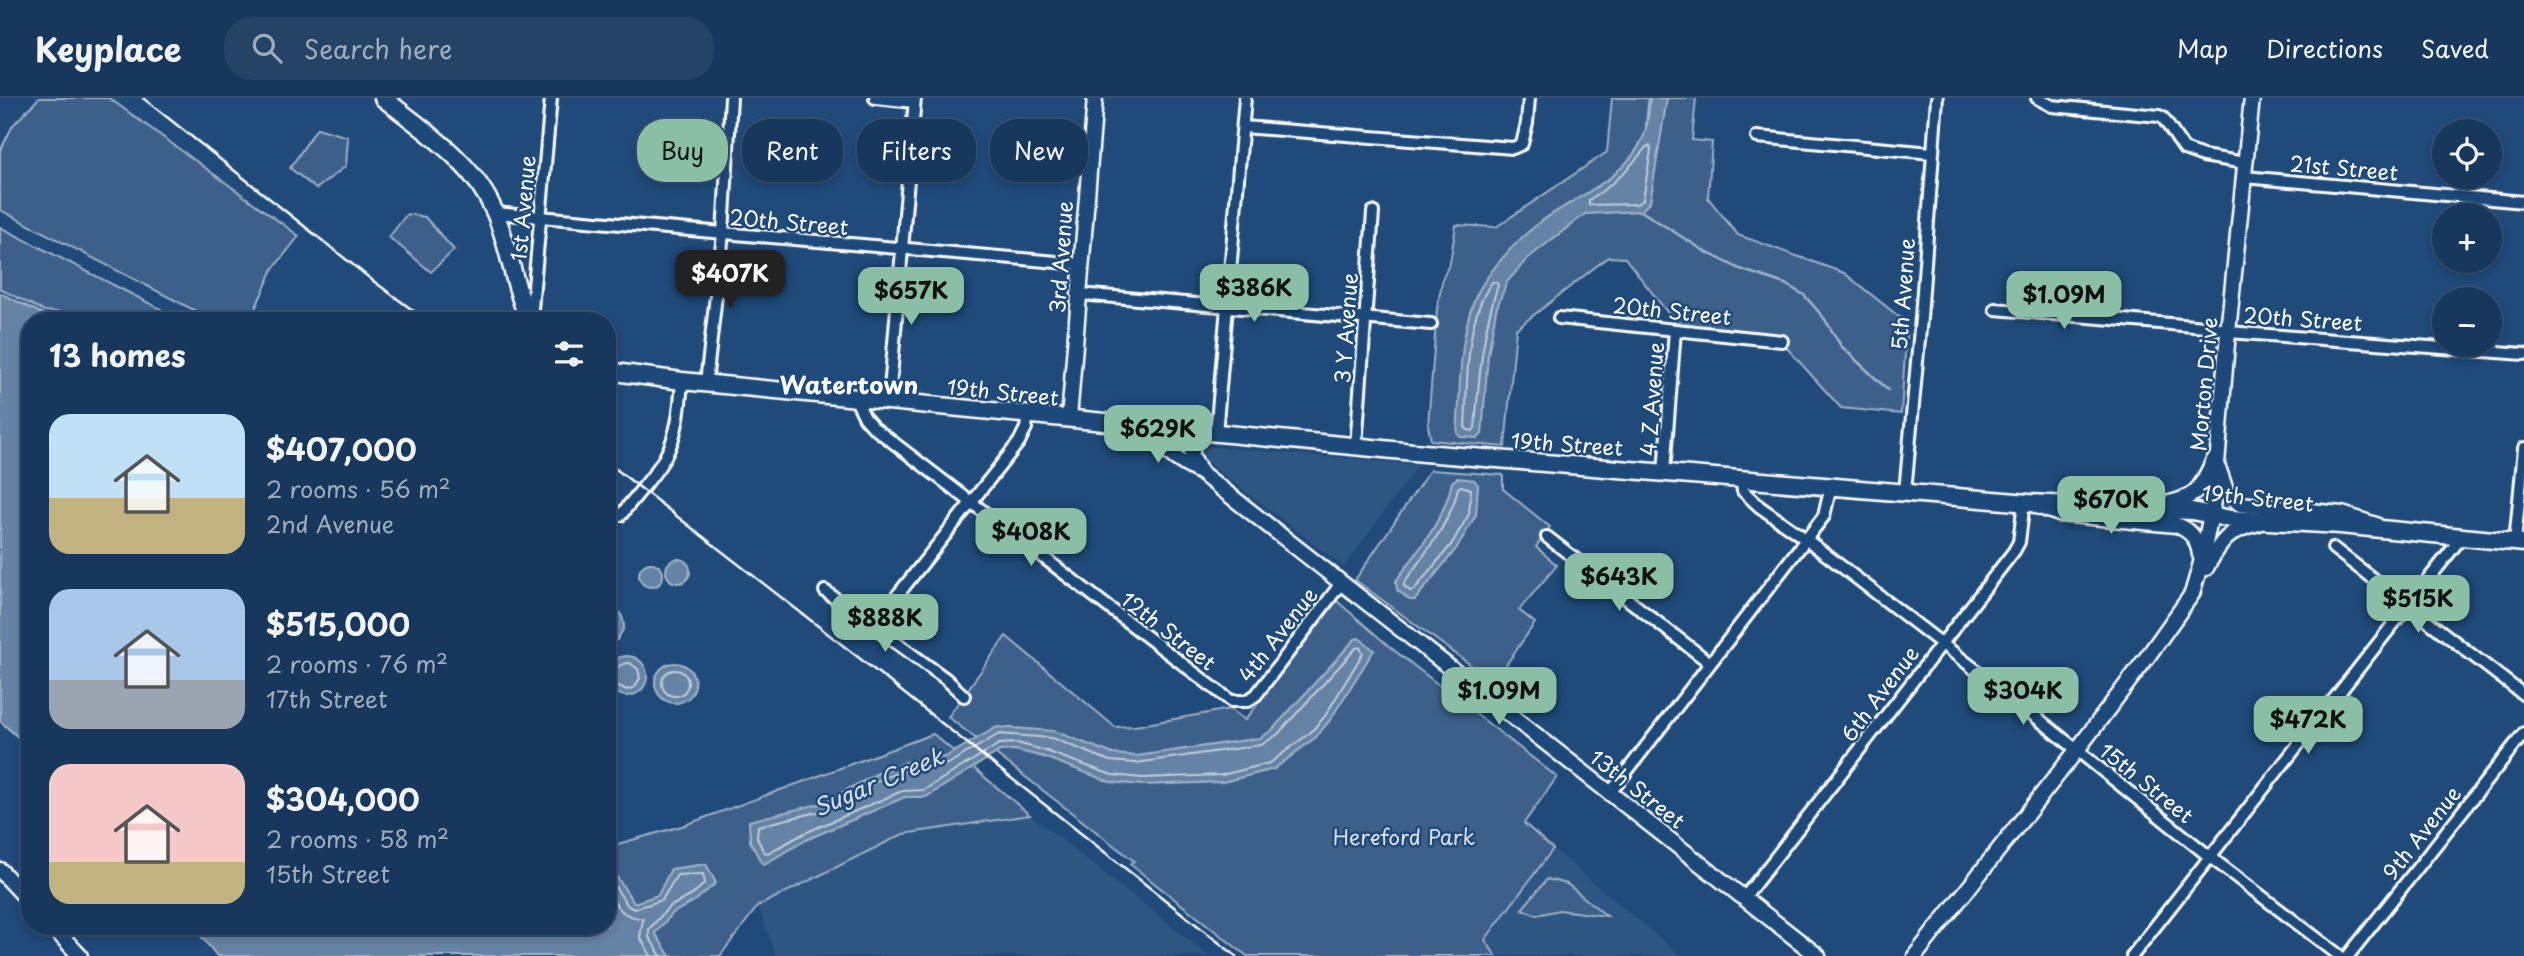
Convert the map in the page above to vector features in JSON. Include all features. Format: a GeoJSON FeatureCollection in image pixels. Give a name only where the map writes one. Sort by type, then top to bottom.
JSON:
{"type":"FeatureCollection","features":[{"type":"Feature","properties":{"kind":"main road"},"geometry":{"type":"LineString","coordinates":[[383,98],[462,163],[478,182],[495,212],[516,290],[526,312]]}},
{"type":"Feature","properties":{"kind":"main road","name":"19th Street"},"geometry":{"type":"LineString","coordinates":[[616,372],[682,381],[1356,447],[2027,502],[2192,510],[2231,519],[2340,525],[2519,543]]}},
{"type":"Feature","properties":{"kind":"street","name":"1st Avenue"},"geometry":{"type":"LineString","coordinates":[[531,312],[551,98]]}},
{"type":"Feature","properties":{"kind":"street"},"geometry":{"type":"LineString","coordinates":[[706,383],[723,234],[731,98]]}},
{"type":"Feature","properties":{"kind":"street"},"geometry":{"type":"LineString","coordinates":[[876,98],[914,100],[889,401]]}},
{"type":"Feature","properties":{"kind":"street","name":"3rd Avenue"},"geometry":{"type":"LineString","coordinates":[[1069,419],[1095,98]]}},
{"type":"Feature","properties":{"kind":"street"},"geometry":{"type":"LineString","coordinates":[[1216,433],[1245,98]]}},
{"type":"Feature","properties":{"kind":"street"},"geometry":{"type":"LineString","coordinates":[[1243,127],[1513,148],[1521,144],[1527,123],[1529,98]]}},
{"type":"Feature","properties":{"kind":"street","name":"5th Avenue"},"geometry":{"type":"LineString","coordinates":[[1905,492],[1937,98]]}},
{"type":"Feature","properties":{"kind":"street","name":"21st Street"},"geometry":{"type":"LineString","coordinates":[[2037,98],[2052,106],[2159,116],[2184,149],[2245,170],[2524,202]]}},
{"type":"Feature","properties":{"kind":"street","name":"Morton Drive"},"geometry":{"type":"LineString","coordinates":[[1915,956],[2077,750],[2192,594],[2202,563],[2214,500],[2252,98]]}},
{"type":"Feature","properties":{"kind":"street"},"geometry":{"type":"LineString","coordinates":[[1757,137],[1932,153]]}},
{"type":"Feature","properties":{"kind":"street","name":"20th Street"},"geometry":{"type":"LineString","coordinates":[[495,212],[1080,264]]}},
{"type":"Feature","properties":{"kind":"street","name":"3 Y Avenue"},"geometry":{"type":"LineString","coordinates":[[1356,447],[1373,212]]}},
{"type":"Feature","properties":{"kind":"street"},"geometry":{"type":"LineString","coordinates":[[1079,294],[1431,324]]}},
{"type":"Feature","properties":{"kind":"street","name":"20th Street"},"geometry":{"type":"LineString","coordinates":[[1996,309],[2217,328],[2228,332],[2524,354]]}},
{"type":"Feature","properties":{"kind":"street","name":"20th Street"},"geometry":{"type":"LineString","coordinates":[[1559,318],[1782,341]]}},
{"type":"Feature","properties":{"kind":"street","name":"4 Z Avenue"},"geometry":{"type":"LineString","coordinates":[[1664,472],[1675,330]]}},
{"type":"Feature","properties":{"kind":"street"},"geometry":{"type":"LineString","coordinates":[[621,515],[669,449],[679,416],[682,381]]}},
{"type":"Feature","properties":{"kind":"street","name":"12th Street"},"geometry":{"type":"LineString","coordinates":[[855,398],[873,427],[1221,695],[1237,703]]}},
{"type":"Feature","properties":{"kind":"street"},"geometry":{"type":"LineString","coordinates":[[873,626],[1019,442],[1026,428],[1028,415]]}},
{"type":"Feature","properties":{"kind":"street","name":"13th Street"},"geometry":{"type":"LineString","coordinates":[[1146,427],[1152,439],[1200,472],[1342,582],[1818,956]]}},
{"type":"Feature","properties":{"kind":"street"},"geometry":{"type":"LineString","coordinates":[[1192,431],[1192,456],[1200,472]]}},
{"type":"Feature","properties":{"kind":"street"},"geometry":{"type":"LineString","coordinates":[[2519,543],[2524,448]]}},
{"type":"Feature","properties":{"kind":"street"},"geometry":{"type":"LineString","coordinates":[[2153,508],[2185,500],[2197,492],[2217,455]]}},
{"type":"Feature","properties":{"kind":"street"},"geometry":{"type":"LineString","coordinates":[[2217,455],[2227,493],[2240,503],[2342,514],[2400,532]]}},
{"type":"Feature","properties":{"kind":"street","name":"15th Street"},"geometry":{"type":"LineString","coordinates":[[1741,479],[1746,495],[2011,697],[2210,857],[2340,956]]}},
{"type":"Feature","properties":{"kind":"street"},"geometry":{"type":"LineString","coordinates":[[1610,793],[1807,540],[1824,516],[1831,486]]}},
{"type":"Feature","properties":{"kind":"street"},"geometry":{"type":"LineString","coordinates":[[2027,502],[2059,514],[2181,526],[2197,541],[2202,563]]}},
{"type":"Feature","properties":{"kind":"street","name":"6th Avenue"},"geometry":{"type":"LineString","coordinates":[[1744,898],[2014,551],[2019,542],[2027,502]]}},
{"type":"Feature","properties":{"kind":"street"},"geometry":{"type":"LineString","coordinates":[[2192,594],[2222,540],[2243,526],[2263,522]]}},
{"type":"Feature","properties":{"kind":"street"},"geometry":{"type":"LineString","coordinates":[[1547,537],[1710,663]]}},
{"type":"Feature","properties":{"kind":"street"},"geometry":{"type":"LineString","coordinates":[[2132,956],[2461,538]]}},
{"type":"Feature","properties":{"kind":"street"},"geometry":{"type":"LineString","coordinates":[[2333,548],[2524,695]]}},
{"type":"Feature","properties":{"kind":"street","name":"4th Avenue"},"geometry":{"type":"LineString","coordinates":[[1237,703],[1256,695],[1342,582]]}},
{"type":"Feature","properties":{"kind":"street"},"geometry":{"type":"LineString","coordinates":[[825,591],[946,679],[964,696]]}},
{"type":"Feature","properties":{"kind":"street","name":"9th Avenue"},"geometry":{"type":"LineString","coordinates":[[2348,956],[2524,733]]}},
{"type":"Feature","properties":{"kind":"street"},"geometry":{"type":"LineString","coordinates":[[0,870],[21,892]]}},
{"type":"Feature","properties":{"kind":"street"},"geometry":{"type":"LineString","coordinates":[[60,935],[80,956]]}},
{"type":"Feature","properties":{"kind":"shaded area"},"geometry":{"type":"Polygon","coordinates":[[[1203,446],[1418,465],[1344,567],[1201,457],[1203,446]]]}},
{"type":"Feature","properties":{"kind":"shaded area"},"geometry":{"type":"Polygon","coordinates":[[[1030,815],[1209,956],[776,956],[758,906],[903,834],[1030,815]]]}},
{"type":"Feature","properties":{"kind":"shaded area"},"geometry":{"type":"Polygon","coordinates":[[[1553,849],[1681,956],[1475,956],[1553,849]]]}},
{"type":"Feature","properties":{"kind":"green space"},"geometry":{"type":"Polygon","coordinates":[[[39,98],[109,98],[299,236],[273,269],[254,312],[198,312],[0,210],[0,151],[13,125],[39,98]]]}},
{"type":"Feature","properties":{"kind":"green space"},"geometry":{"type":"Polygon","coordinates":[[[1612,98],[1696,98],[1692,140],[1712,142],[1708,198],[1738,235],[1844,273],[1907,323],[1901,414],[1841,408],[1777,337],[1678,326],[1625,258],[1608,257],[1516,329],[1505,447],[1431,440],[1428,426],[1437,309],[1443,277],[1450,263],[1456,225],[1496,227],[1607,152],[1612,98]]]}},
{"type":"Feature","properties":{"kind":"green space"},"geometry":{"type":"Polygon","coordinates":[[[317,128],[348,137],[346,166],[316,189],[290,168],[317,128]]]}},
{"type":"Feature","properties":{"kind":"green space"},"geometry":{"type":"Polygon","coordinates":[[[407,214],[425,217],[454,250],[431,272],[389,237],[407,214]]]}},
{"type":"Feature","properties":{"kind":"green space"},"geometry":{"type":"Polygon","coordinates":[[[0,227],[166,312],[44,311],[0,289],[0,227]]]}},
{"type":"Feature","properties":{"kind":"green space"},"geometry":{"type":"Polygon","coordinates":[[[1430,470],[1503,475],[1503,489],[1550,527],[1536,547],[1557,565],[1519,610],[1535,623],[1494,682],[1355,580],[1430,470]]]}},
{"type":"Feature","properties":{"kind":"green space","name":"Hereford Park"},"geometry":{"type":"Polygon","coordinates":[[[1337,601],[1390,647],[1557,777],[1524,823],[1553,849],[1485,940],[1496,956],[1247,956],[1130,864],[1134,861],[948,717],[1006,636],[1115,727],[1135,726],[1230,709],[1245,720],[1337,601]]]}},
{"type":"Feature","properties":{"kind":"green space"},"geometry":{"type":"Polygon","coordinates":[[[933,734],[1030,815],[903,834],[758,906],[720,956],[639,956],[616,911],[616,844],[682,826],[933,734]]]}},
{"type":"Feature","properties":{"kind":"green space"},"geometry":{"type":"Polygon","coordinates":[[[1547,879],[1567,884],[1607,916],[1559,910],[1537,915],[1522,909],[1547,879]]]}},
{"type":"Feature","properties":{"kind":"water"},"geometry":{"type":"Polygon","coordinates":[[[1650,98],[1667,98],[1650,202],[1641,211],[1585,214],[1528,258],[1507,282],[1496,310],[1488,355],[1482,434],[1478,438],[1460,437],[1457,433],[1465,332],[1479,291],[1502,259],[1539,223],[1596,188],[1623,167],[1644,135],[1650,98]]]}},
{"type":"Feature","properties":{"kind":"water"},"geometry":{"type":"Polygon","coordinates":[[[0,293],[39,312],[21,312],[21,740],[0,721],[0,293]]]}},
{"type":"Feature","properties":{"kind":"water"},"geometry":{"type":"Polygon","coordinates":[[[1457,478],[1474,480],[1478,485],[1476,515],[1456,549],[1415,600],[1410,600],[1397,590],[1396,581],[1437,522],[1452,482],[1457,478]]]}},
{"type":"Feature","properties":{"kind":"water"},"geometry":{"type":"Polygon","coordinates":[[[678,559],[689,566],[690,571],[683,582],[678,583],[667,576],[666,571],[673,560],[678,559]]]}},
{"type":"Feature","properties":{"kind":"water"},"geometry":{"type":"Polygon","coordinates":[[[651,563],[662,570],[663,575],[656,586],[651,587],[640,580],[639,575],[646,564],[651,563]]]}},
{"type":"Feature","properties":{"kind":"water"},"geometry":{"type":"Polygon","coordinates":[[[616,610],[620,613],[624,628],[617,640],[616,610]]]}},
{"type":"Feature","properties":{"kind":"water","name":"Sugar Creek"},"geometry":{"type":"Polygon","coordinates":[[[1359,638],[1374,650],[1330,720],[1316,737],[1274,769],[1223,782],[1142,785],[1110,782],[1044,757],[1015,750],[1000,751],[926,797],[905,797],[808,839],[764,864],[750,841],[749,821],[823,803],[878,773],[909,761],[945,757],[997,727],[1054,731],[1113,754],[1137,756],[1260,738],[1272,730],[1355,639],[1359,638]]]}},
{"type":"Feature","properties":{"kind":"water"},"geometry":{"type":"Polygon","coordinates":[[[619,657],[635,657],[646,668],[646,684],[635,695],[616,692],[616,660],[619,657]]]}},
{"type":"Feature","properties":{"kind":"water"},"geometry":{"type":"Polygon","coordinates":[[[675,663],[683,664],[689,669],[694,675],[694,691],[689,697],[683,702],[675,703],[667,702],[661,697],[656,691],[655,683],[656,675],[661,669],[667,664],[675,663]]]}},
{"type":"Feature","properties":{"kind":"water"},"geometry":{"type":"Polygon","coordinates":[[[706,864],[716,883],[696,900],[673,913],[655,933],[670,956],[217,956],[200,935],[616,935],[616,876],[634,903],[658,895],[671,869],[706,864]]]}},
{"type":"Feature","properties":{"kind":"waterway","name":"Sugar Creek"},"geometry":{"type":"LineString","coordinates":[[1646,126],[1649,98]]}},
{"type":"Feature","properties":{"kind":"waterway"},"geometry":{"type":"LineString","coordinates":[[1641,211],[1706,252],[1740,269],[1785,284],[1804,295],[1824,318],[1841,346],[1888,390]]}},
{"type":"Feature","properties":{"kind":"railway"},"geometry":{"type":"LineString","coordinates":[[143,98],[415,312]]}},
{"type":"Feature","properties":{"kind":"railway"},"geometry":{"type":"LineString","coordinates":[[616,469],[1236,956]]}},
{"type":"Feature","properties":{"kind":"district","name":"Watertown"},"geometry":{"type":"Point","coordinates":[849,384]}}]}
